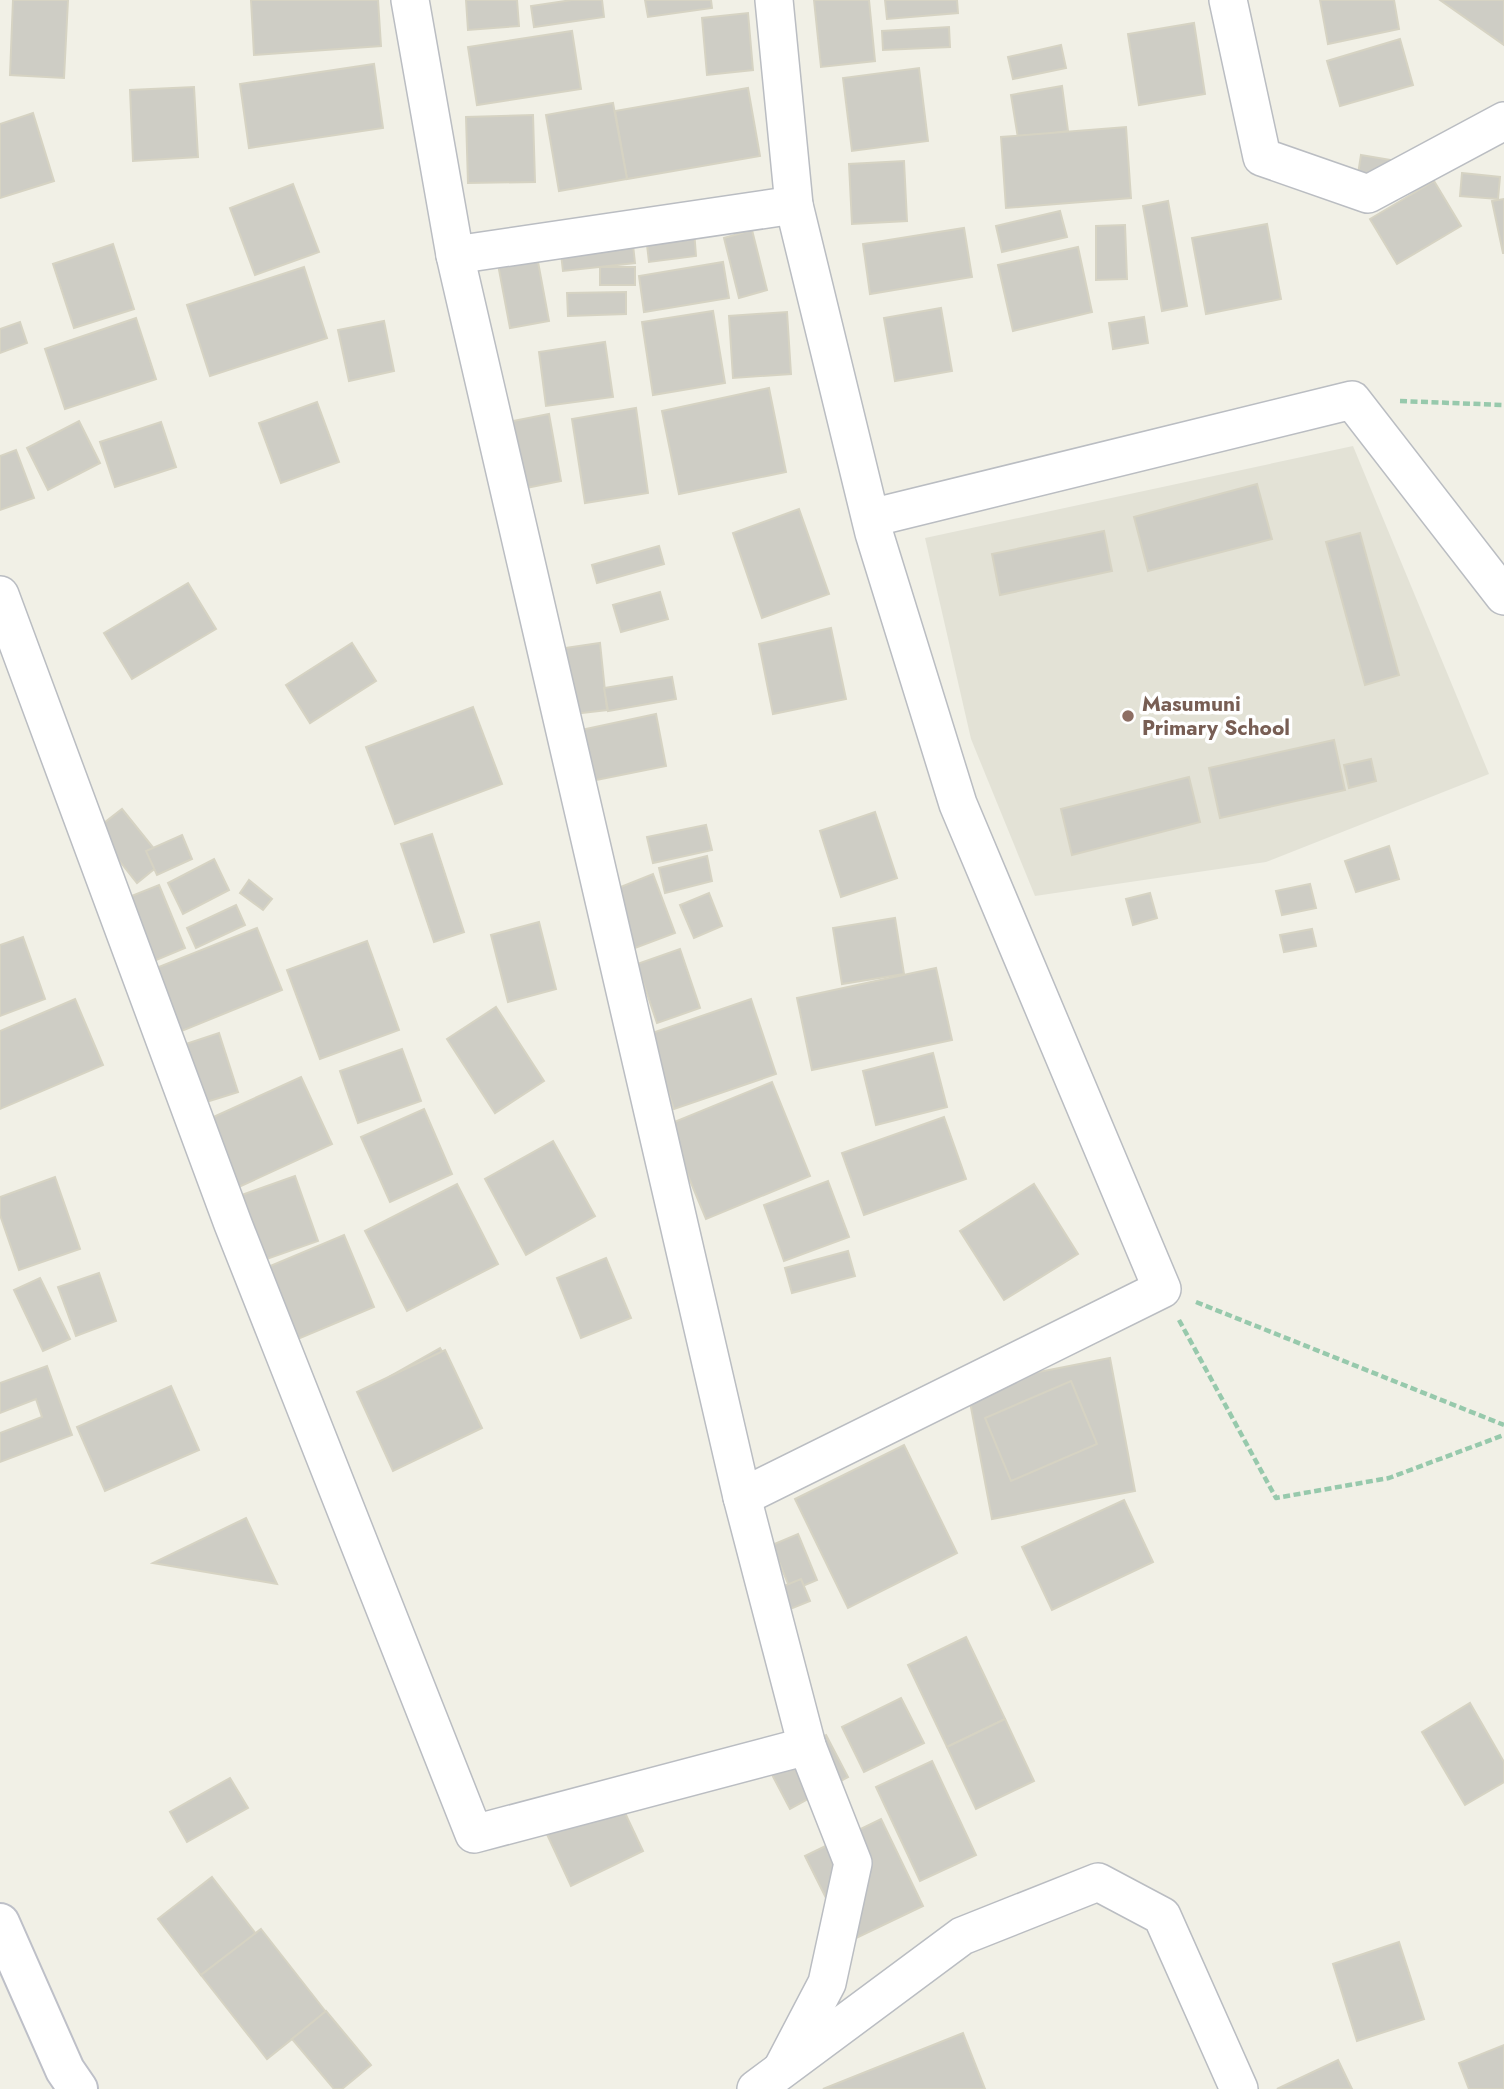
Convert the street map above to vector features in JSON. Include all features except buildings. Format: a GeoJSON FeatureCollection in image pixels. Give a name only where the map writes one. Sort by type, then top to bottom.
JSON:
{"type":"FeatureCollection","features":[{"type":"Feature","properties":{"kind":"main road"},"geometry":{"type":"LineString","coordinates":[[0,1923],[65,2070],[78,2089]]}},
{"type":"Feature","properties":{"kind":"street"},"geometry":{"type":"LineString","coordinates":[[410,0],[456,255],[742,1497],[807,1746],[853,1863],[827,1983],[769,2079]]}},
{"type":"Feature","properties":{"kind":"street"},"geometry":{"type":"LineString","coordinates":[[742,1497],[1162,1289],[958,804],[871,518],[793,205],[774,0]]}},
{"type":"Feature","properties":{"kind":"street"},"geometry":{"type":"LineString","coordinates":[[1228,0],[1262,157],[1368,194],[1504,121]]}},
{"type":"Feature","properties":{"kind":"street"},"geometry":{"type":"LineString","coordinates":[[456,255],[793,205]]}},
{"type":"Feature","properties":{"kind":"street"},"geometry":{"type":"LineString","coordinates":[[871,518],[1352,400],[1504,596]]}},
{"type":"Feature","properties":{"kind":"street"},"geometry":{"type":"LineString","coordinates":[[0,595],[233,1224],[474,1834],[807,1746]]}},
{"type":"Feature","properties":{"kind":"street"},"geometry":{"type":"LineString","coordinates":[[769,2079],[962,1936],[1098,1882],[1162,1916],[1239,2089]]}},
{"type":"Feature","properties":{"kind":"path"},"geometry":{"type":"LineString","coordinates":[[1352,400],[1504,405]]}},
{"type":"Feature","properties":{"kind":"path"},"geometry":{"type":"LineString","coordinates":[[1162,1289],[1504,1425]]}},
{"type":"Feature","properties":{"kind":"path"},"geometry":{"type":"LineString","coordinates":[[1162,1289],[1276,1497],[1390,1478],[1504,1435]]}},
{"type":"Feature","properties":{"kind":"shaded area"},"geometry":{"type":"Polygon","coordinates":[[[1353,446],[1489,774],[1266,862],[1035,896],[971,739],[925,538],[1353,446]]]}},
{"type":"Feature","properties":{"kind":"place","name":"Masumuni Primary School"},"geometry":{"type":"Point","coordinates":[1128,716]}}]}
